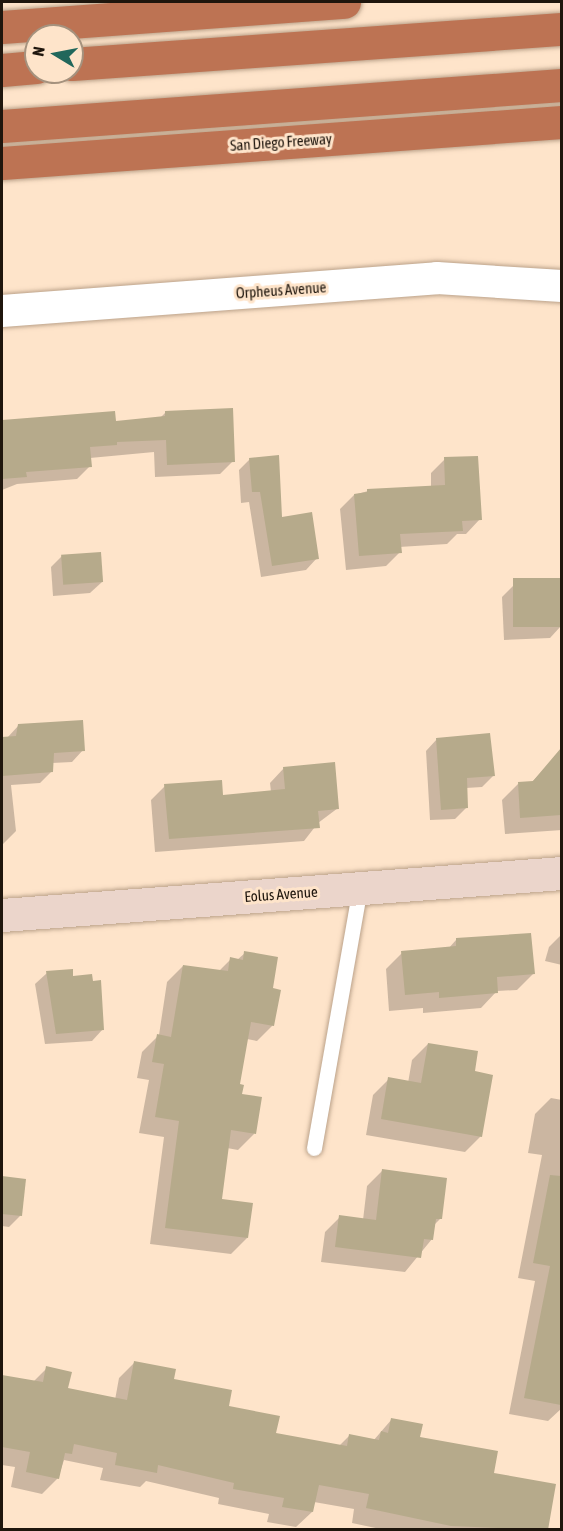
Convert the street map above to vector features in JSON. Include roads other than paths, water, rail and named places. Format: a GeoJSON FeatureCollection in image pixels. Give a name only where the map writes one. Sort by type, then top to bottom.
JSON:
{"type":"FeatureCollection","features":[{"type":"Feature","properties":{"kind":"highway"},"geometry":{"type":"LineString","coordinates":[[2,27],[344,2]]}},
{"type":"Feature","properties":{"kind":"highway"},"geometry":{"type":"LineString","coordinates":[[84,63],[561,28]]}},
{"type":"Feature","properties":{"kind":"highway"},"geometry":{"type":"LineString","coordinates":[[2,70],[24,68]]}},
{"type":"Feature","properties":{"kind":"highway"},"geometry":{"type":"LineString","coordinates":[[2,126],[561,85]]}},
{"type":"Feature","properties":{"kind":"highway","name":"San Diego Freeway"},"geometry":{"type":"LineString","coordinates":[[2,163],[561,122]]}},
{"type":"Feature","properties":{"kind":"street","name":"Orpheus Avenue"},"geometry":{"type":"LineString","coordinates":[[2,311],[437,278],[561,286]]}},
{"type":"Feature","properties":{"kind":"street","name":"Eolus Avenue"},"geometry":{"type":"LineString","coordinates":[[2,915],[561,873]]}},
{"type":"Feature","properties":{"kind":"lane"},"geometry":{"type":"LineString","coordinates":[[314,1148],[360,888]]}}]}
